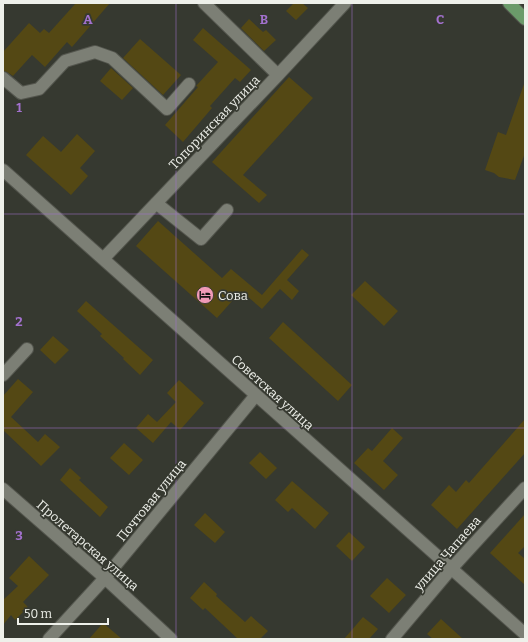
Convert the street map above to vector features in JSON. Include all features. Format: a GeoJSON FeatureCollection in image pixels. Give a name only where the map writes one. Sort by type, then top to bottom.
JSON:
{"type":"FeatureCollection","features":[{"type":"Feature","properties":{"kind":"main road"},"geometry":{"type":"LineString","coordinates":[[508,3],[525,19]]}},
{"type":"Feature","properties":{"kind":"street"},"geometry":{"type":"LineString","coordinates":[[204,3],[278,75]]}},
{"type":"Feature","properties":{"kind":"street","name":"Топоринская улица"},"geometry":{"type":"LineString","coordinates":[[103,258],[278,75],[344,3]]}},
{"type":"Feature","properties":{"kind":"street"},"geometry":{"type":"LineString","coordinates":[[3,78],[21,93],[39,89],[65,61],[95,52],[112,58],[167,109],[189,84]]}},
{"type":"Feature","properties":{"kind":"street","name":"Советская улица"},"geometry":{"type":"LineString","coordinates":[[3,170],[525,634]]}},
{"type":"Feature","properties":{"kind":"street"},"geometry":{"type":"LineString","coordinates":[[156,203],[201,239],[227,210]]}},
{"type":"Feature","properties":{"kind":"street"},"geometry":{"type":"LineString","coordinates":[[3,376],[27,349]]}},
{"type":"Feature","properties":{"kind":"street","name":"Почтовая улица"},"geometry":{"type":"LineString","coordinates":[[49,639],[106,578],[256,395]]}},
{"type":"Feature","properties":{"kind":"street","name":"улица Чапаева"},"geometry":{"type":"LineString","coordinates":[[392,639],[451,568],[525,488]]}},
{"type":"Feature","properties":{"kind":"street","name":"Пролетарская улица"},"geometry":{"type":"LineString","coordinates":[[3,489],[106,578],[171,639]]}},
{"type":"Feature","properties":{"kind":"building"},"geometry":{"type":"Polygon","coordinates":[[[76,3],[110,3],[72,47],[67,42],[45,67],[32,55],[13,76],[3,71],[3,52],[29,23],[40,33],[44,29],[49,33],[76,3]]]}},
{"type":"Feature","properties":{"kind":"building"},"geometry":{"type":"Polygon","coordinates":[[[294,3],[302,3],[308,8],[296,20],[286,11],[294,3]]]}},
{"type":"Feature","properties":{"kind":"building"},"geometry":{"type":"Polygon","coordinates":[[[249,19],[263,32],[266,30],[276,40],[264,51],[241,28],[249,19]]]}},
{"type":"Feature","properties":{"kind":"building"},"geometry":{"type":"Polygon","coordinates":[[[203,28],[251,70],[240,82],[235,78],[210,106],[212,108],[183,142],[165,125],[198,87],[196,86],[218,62],[193,40],[203,28]]]}},
{"type":"Feature","properties":{"kind":"building"},"geometry":{"type":"Polygon","coordinates":[[[140,39],[181,75],[163,95],[123,58],[140,39]]]}},
{"type":"Feature","properties":{"kind":"building"},"geometry":{"type":"Polygon","coordinates":[[[111,68],[133,88],[122,100],[100,81],[111,68]]]}},
{"type":"Feature","properties":{"kind":"building"},"geometry":{"type":"Polygon","coordinates":[[[289,77],[313,98],[243,175],[267,195],[259,203],[212,162],[289,77]]]}},
{"type":"Feature","properties":{"kind":"building"},"geometry":{"type":"Polygon","coordinates":[[[524,84],[525,153],[515,180],[499,177],[494,173],[485,170],[498,132],[506,135],[524,84]]]}},
{"type":"Feature","properties":{"kind":"building"},"geometry":{"type":"Polygon","coordinates":[[[77,134],[95,151],[80,168],[88,176],[71,195],[26,155],[43,136],[61,152],[77,134]]]}},
{"type":"Feature","properties":{"kind":"building"},"geometry":{"type":"Polygon","coordinates":[[[158,221],[222,278],[231,269],[262,295],[302,249],[309,255],[287,280],[299,291],[292,300],[280,289],[262,309],[241,291],[217,318],[136,246],[158,221]]]}},
{"type":"Feature","properties":{"kind":"building"},"geometry":{"type":"Polygon","coordinates":[[[365,281],[398,311],[384,326],[351,295],[365,281]]]}},
{"type":"Feature","properties":{"kind":"building"},"geometry":{"type":"Polygon","coordinates":[[[86,301],[153,360],[140,375],[100,336],[102,334],[77,311],[86,301]]]}},
{"type":"Feature","properties":{"kind":"building"},"geometry":{"type":"Polygon","coordinates":[[[283,322],[352,385],[338,401],[269,338],[283,322]]]}},
{"type":"Feature","properties":{"kind":"building"},"geometry":{"type":"Polygon","coordinates":[[[53,336],[69,350],[55,364],[40,350],[53,336]]]}},
{"type":"Feature","properties":{"kind":"building"},"geometry":{"type":"Polygon","coordinates":[[[18,379],[33,392],[11,417],[38,442],[45,434],[60,447],[41,466],[3,430],[3,396],[18,379]]]}},
{"type":"Feature","properties":{"kind":"building"},"geometry":{"type":"Polygon","coordinates":[[[179,380],[204,403],[180,430],[171,422],[153,443],[136,428],[148,414],[157,422],[176,402],[167,393],[179,380]]]}},
{"type":"Feature","properties":{"kind":"building"},"geometry":{"type":"Polygon","coordinates":[[[525,419],[525,453],[457,529],[431,505],[449,485],[456,492],[466,480],[469,483],[525,419]]]}},
{"type":"Feature","properties":{"kind":"building"},"geometry":{"type":"Polygon","coordinates":[[[392,428],[403,438],[383,461],[398,475],[384,490],[354,463],[368,448],[372,451],[392,428]]]}},
{"type":"Feature","properties":{"kind":"building"},"geometry":{"type":"Polygon","coordinates":[[[124,443],[143,460],[129,475],[110,458],[124,443]]]}},
{"type":"Feature","properties":{"kind":"building"},"geometry":{"type":"Polygon","coordinates":[[[260,452],[277,468],[266,479],[249,463],[260,452]]]}},
{"type":"Feature","properties":{"kind":"building"},"geometry":{"type":"Polygon","coordinates":[[[70,468],[81,478],[79,480],[108,507],[100,517],[60,480],[70,468]]]}},
{"type":"Feature","properties":{"kind":"building"},"geometry":{"type":"Polygon","coordinates":[[[292,481],[329,513],[315,529],[292,508],[288,512],[275,500],[292,481]]]}},
{"type":"Feature","properties":{"kind":"building"},"geometry":{"type":"Polygon","coordinates":[[[205,513],[225,532],[215,543],[194,525],[205,513]]]}},
{"type":"Feature","properties":{"kind":"building"},"geometry":{"type":"Polygon","coordinates":[[[525,514],[525,546],[518,553],[525,559],[525,585],[490,553],[525,514]]]}},
{"type":"Feature","properties":{"kind":"building"},"geometry":{"type":"Polygon","coordinates":[[[349,532],[365,547],[352,561],[336,546],[349,532]]]}},
{"type":"Feature","properties":{"kind":"building"},"geometry":{"type":"Polygon","coordinates":[[[29,556],[49,575],[23,602],[28,607],[15,620],[11,615],[3,625],[3,600],[18,586],[9,578],[29,556]]]}},
{"type":"Feature","properties":{"kind":"building"},"geometry":{"type":"Polygon","coordinates":[[[387,578],[406,595],[389,613],[370,596],[387,578]]]}},
{"type":"Feature","properties":{"kind":"building"},"geometry":{"type":"Polygon","coordinates":[[[204,582],[217,594],[216,596],[245,622],[251,616],[268,631],[260,639],[238,639],[205,608],[203,610],[190,598],[204,582]]]}},
{"type":"Feature","properties":{"kind":"building"},"geometry":{"type":"Polygon","coordinates":[[[363,617],[378,629],[369,639],[344,639],[363,617]]]}},
{"type":"Feature","properties":{"kind":"building"},"geometry":{"type":"Polygon","coordinates":[[[441,619],[463,639],[433,639],[427,634],[441,619]]]}},
{"type":"Feature","properties":{"kind":"building"},"geometry":{"type":"Polygon","coordinates":[[[103,623],[122,639],[89,639],[103,623]]]}},
{"type":"Feature","properties":{"kind":"place","name":"Сова"},"geometry":{"type":"Point","coordinates":[205,295]}}]}
